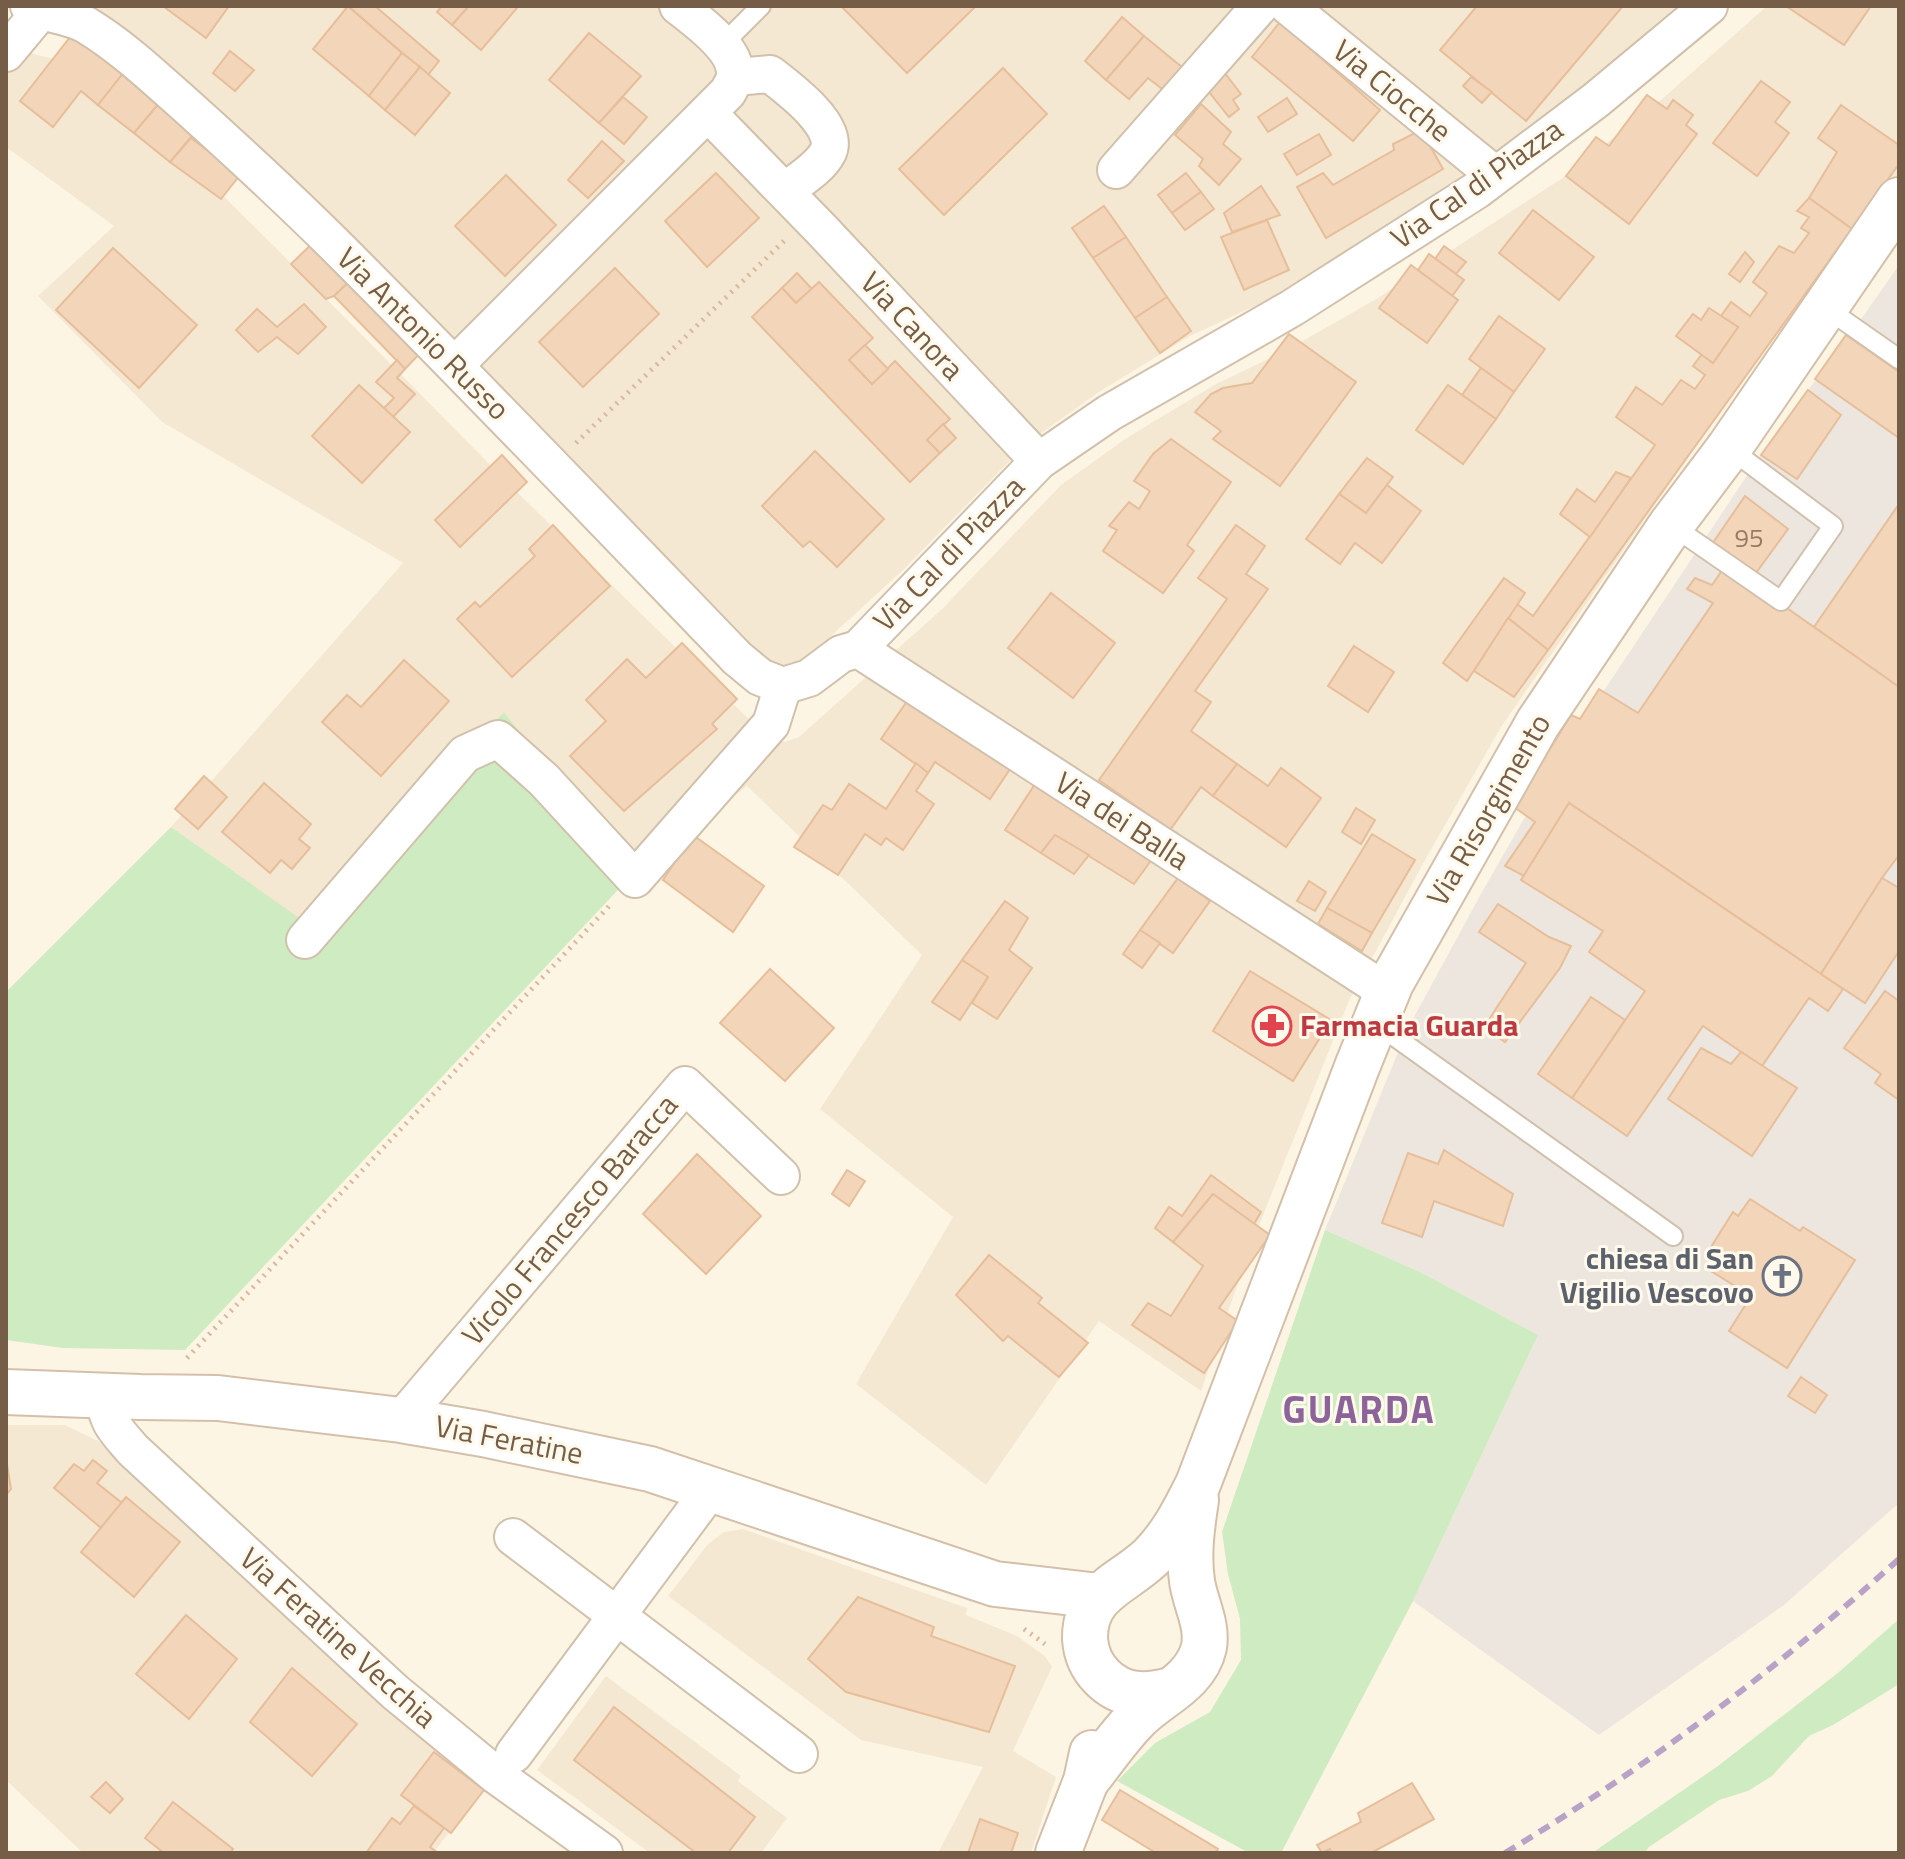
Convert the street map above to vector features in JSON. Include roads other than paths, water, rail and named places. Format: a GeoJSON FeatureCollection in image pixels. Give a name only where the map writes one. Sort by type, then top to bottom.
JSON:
{"type":"FeatureCollection","features":[{"type":"Feature","properties":{"kind":"street"},"geometry":{"type":"LineString","coordinates":[[678,6],[729,61],[770,74],[797,95],[821,122],[830,139],[829,150],[797,204]]}},
{"type":"Feature","properties":{"kind":"street"},"geometry":{"type":"LineString","coordinates":[[1116,170],[1260,6]]}},
{"type":"Feature","properties":{"kind":"street","name":"Via Ciocche"},"geometry":{"type":"LineString","coordinates":[[1288,6],[1495,175]]}},
{"type":"Feature","properties":{"kind":"street","name":"Via Cal di Piazza"},"geometry":{"type":"LineString","coordinates":[[783,686],[809,678],[841,654],[858,649],[1039,461],[1109,413],[1292,308],[1477,190],[1596,100],[1709,6]]}},
{"type":"Feature","properties":{"kind":"street"},"geometry":{"type":"LineString","coordinates":[[6,53],[45,9]]}},
{"type":"Feature","properties":{"kind":"street","name":"Via Antonio Russo"},"geometry":{"type":"LineString","coordinates":[[45,9],[82,23],[102,36],[161,83],[266,176],[455,365],[737,658],[760,677],[783,686]]}},
{"type":"Feature","properties":{"kind":"street"},"geometry":{"type":"LineString","coordinates":[[455,365],[728,92],[729,61]]}},
{"type":"Feature","properties":{"kind":"street","name":"Via Canora"},"geometry":{"type":"LineString","coordinates":[[708,113],[1039,461]]}},
{"type":"Feature","properties":{"kind":"street","name":"Via Risorgimento"},"geometry":{"type":"LineString","coordinates":[[1086,1781],[1081,1662],[1088,1614],[1112,1587],[1152,1556],[1165,1541],[1198,1484],[1380,1008],[1538,723],[1671,525],[1729,448],[1899,200]]}},
{"type":"Feature","properties":{"kind":"street","name":"Via dei Balla"},"geometry":{"type":"LineString","coordinates":[[858,649],[1380,1008]]}},
{"type":"Feature","properties":{"kind":"street"},"geometry":{"type":"LineString","coordinates":[[305,940],[465,754],[498,739],[544,780],[635,879],[771,724],[783,686]]}},
{"type":"Feature","properties":{"kind":"street","name":"Vicolo Francesco Baracca"},"geometry":{"type":"LineString","coordinates":[[401,1420],[685,1085],[781,1176]]}},
{"type":"Feature","properties":{"kind":"street","name":"Via Feratine"},"geometry":{"type":"LineString","coordinates":[[6,1392],[218,1398],[401,1420],[650,1469],[995,1584],[1064,1630],[1081,1662]]}},
{"type":"Feature","properties":{"kind":"street","name":"Via Feratine Vecchia"},"geometry":{"type":"LineString","coordinates":[[103,1396],[107,1418],[133,1450],[372,1672],[497,1776],[604,1853]]}},
{"type":"Feature","properties":{"kind":"street","name":"Via Risorgimento"},"geometry":{"type":"LineString","coordinates":[[1058,1853],[1086,1781],[1137,1718],[1189,1676],[1199,1660],[1204,1646],[1204,1632],[1192,1582],[1190,1555],[1198,1484]]}},
{"type":"Feature","properties":{"kind":"street"},"geometry":{"type":"LineString","coordinates":[[514,1754],[711,1489]]}},
{"type":"Feature","properties":{"kind":"street"},"geometry":{"type":"LineString","coordinates":[[513,1537],[799,1754]]}},
{"type":"Feature","properties":{"kind":"street"},"geometry":{"type":"LineString","coordinates":[[1112,1587],[1146,1575],[1166,1579],[1190,1596],[1200,1613]]}},
{"type":"Feature","properties":{"kind":"street","name":"Via Feratine"},"geometry":{"type":"LineString","coordinates":[[995,1584],[1112,1587]]}},
{"type":"Feature","properties":{"kind":"street"},"geometry":{"type":"LineString","coordinates":[[1081,1662],[1122,1691],[1154,1695],[1171,1690]]}},
{"type":"Feature","properties":{"kind":"lane"},"geometry":{"type":"LineString","coordinates":[[729,61],[761,6]]}},
{"type":"Feature","properties":{"kind":"lane"},"geometry":{"type":"LineString","coordinates":[[1826,308],[1899,359]]}},
{"type":"Feature","properties":{"kind":"lane"},"geometry":{"type":"LineString","coordinates":[[1671,525],[1781,601],[1833,526],[1729,448]]}},
{"type":"Feature","properties":{"kind":"lane"},"geometry":{"type":"LineString","coordinates":[[1380,1008],[1391,1034],[1673,1236]]}},
{"type":"Feature","properties":{"kind":"railway"},"geometry":{"type":"LineString","coordinates":[[1505,1853],[1609,1787],[1709,1715],[1806,1639],[1899,1559]]}},
{"type":"Feature","properties":{"kind":"place","name":"Farmacia Guarda"},"geometry":{"type":"Point","coordinates":[1272,1026]}},
{"type":"Feature","properties":{"kind":"place","name":"chiesa di San Vigilio Vescovo"},"geometry":{"type":"Point","coordinates":[1782,1276]}},
{"type":"Feature","properties":{"kind":"district","name":"GUARDA"},"geometry":{"type":"Point","coordinates":[1359,1410]}}]}
